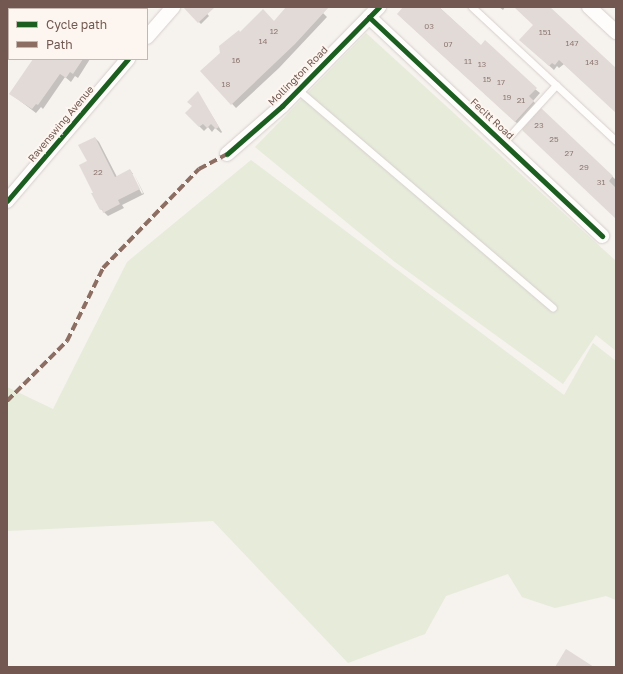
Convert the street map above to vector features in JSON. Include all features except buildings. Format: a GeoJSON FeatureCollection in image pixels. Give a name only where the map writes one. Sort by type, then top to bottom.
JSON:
{"type":"FeatureCollection","features":[{"type":"Feature","properties":{"kind":"street"},"geometry":{"type":"LineString","coordinates":[[148,36],[173,7]]}},
{"type":"Feature","properties":{"kind":"street"},"geometry":{"type":"LineString","coordinates":[[589,7],[616,32]]}},
{"type":"Feature","properties":{"kind":"street","name":"Mollington Road"},"geometry":{"type":"LineString","coordinates":[[227,154],[282,106],[374,12]]}},
{"type":"Feature","properties":{"kind":"street","name":"Fecitt Road"},"geometry":{"type":"LineString","coordinates":[[374,12],[504,142],[602,236]]}},
{"type":"Feature","properties":{"kind":"street","name":"Ravenswing Avenue"},"geometry":{"type":"LineString","coordinates":[[7,201],[127,60]]}},
{"type":"Feature","properties":{"kind":"lane"},"geometry":{"type":"LineString","coordinates":[[472,7],[616,141]]}},
{"type":"Feature","properties":{"kind":"lane"},"geometry":{"type":"LineString","coordinates":[[504,142],[556,85]]}},
{"type":"Feature","properties":{"kind":"lane"},"geometry":{"type":"LineString","coordinates":[[298,90],[553,308]]}},
{"type":"Feature","properties":{"kind":"green space"},"geometry":{"type":"Polygon","coordinates":[[[366,33],[616,261],[616,351],[596,335],[563,384],[395,262],[255,147],[366,33]]]}},
{"type":"Feature","properties":{"kind":"green space"},"geometry":{"type":"Polygon","coordinates":[[[251,160],[564,395],[593,343],[616,361],[616,600],[606,596],[555,608],[522,597],[508,574],[446,596],[425,634],[348,663],[213,521],[7,531],[7,387],[53,409],[127,262],[251,160]]]}},
{"type":"Feature","properties":{"kind":"marked path"},"geometry":{"type":"LineString","coordinates":[[7,401],[67,341],[103,268],[199,169],[227,154]]}},
{"type":"Feature","properties":{"kind":"cycle path"},"geometry":{"type":"LineString","coordinates":[[227,154],[282,106],[379,7]]}},
{"type":"Feature","properties":{"kind":"cycle path"},"geometry":{"type":"LineString","coordinates":[[369,17],[602,236]]}},
{"type":"Feature","properties":{"kind":"cycle path"},"geometry":{"type":"LineString","coordinates":[[7,201],[127,60]]}}]}
